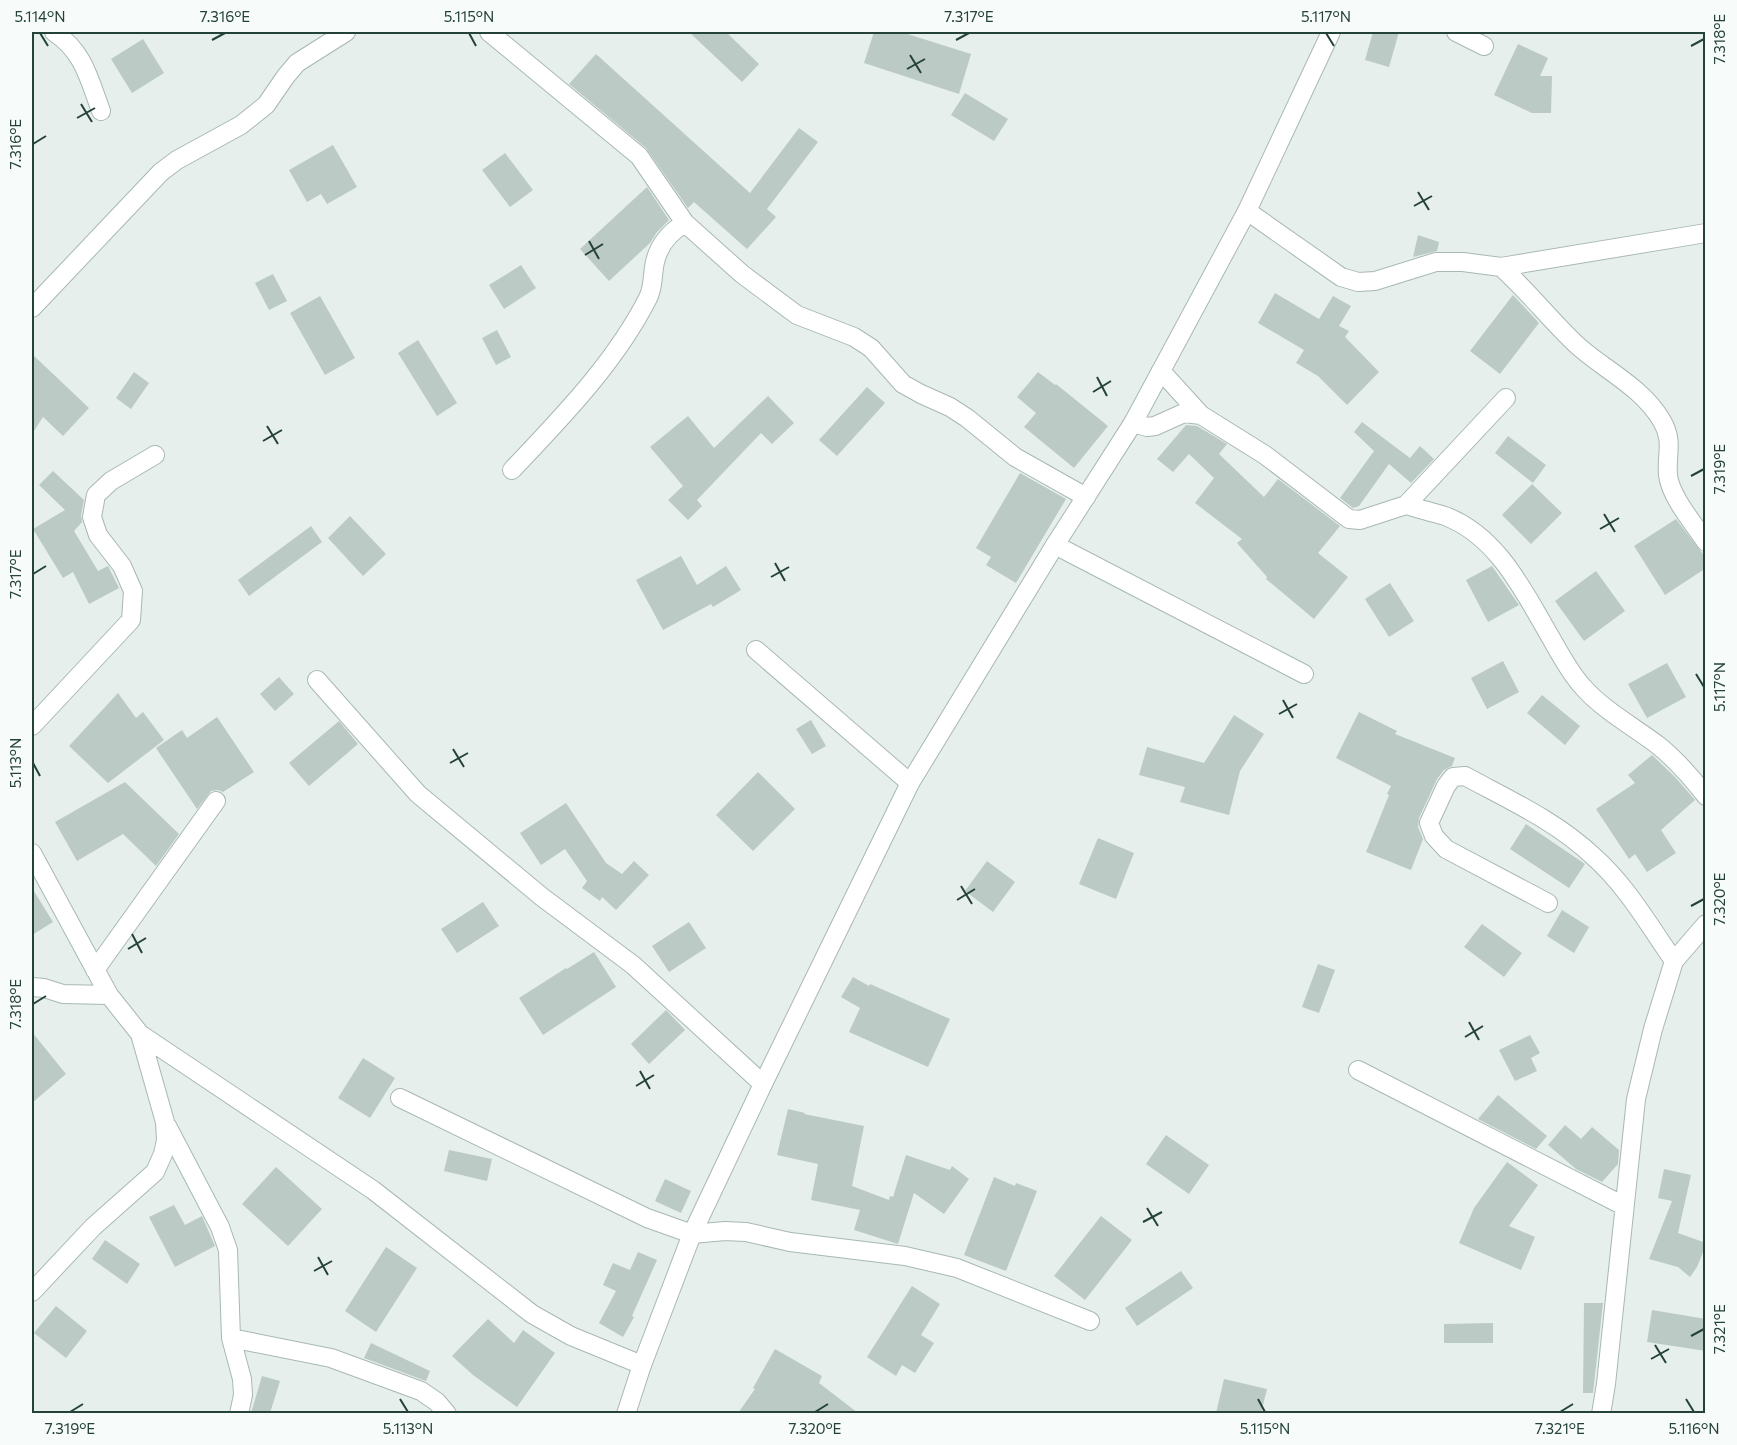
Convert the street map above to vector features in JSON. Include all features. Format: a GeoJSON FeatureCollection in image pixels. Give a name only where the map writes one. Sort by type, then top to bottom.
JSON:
{"type":"FeatureCollection","features":[{"type":"Feature","properties":{"kind":"street"},"geometry":{"type":"LineString","coordinates":[[54,32],[75,49],[84,64],[101,111]]}},
{"type":"Feature","properties":{"kind":"street"},"geometry":{"type":"LineString","coordinates":[[32,308],[161,172],[177,160],[242,125],[266,105],[297,63],[346,32]]}},
{"type":"Feature","properties":{"kind":"street"},"geometry":{"type":"LineString","coordinates":[[489,32],[639,156],[685,223],[742,274],[797,315],[854,337],[871,348],[903,384],[950,407],[1014,457],[1086,497]]}},
{"type":"Feature","properties":{"kind":"street"},"geometry":{"type":"LineString","coordinates":[[626,1413],[692,1234],[762,1084],[910,783],[1055,545],[1133,423],[1246,211],[1331,32]]}},
{"type":"Feature","properties":{"kind":"street"},"geometry":{"type":"LineString","coordinates":[[1456,32],[1484,46]]}},
{"type":"Feature","properties":{"kind":"street"},"geometry":{"type":"LineString","coordinates":[[1246,211],[1341,277],[1358,282],[1375,280],[1436,262],[1463,262],[1502,267],[1706,233]]}},
{"type":"Feature","properties":{"kind":"street"},"geometry":{"type":"LineString","coordinates":[[512,470],[578,399],[626,337],[649,295],[655,261],[661,246],[672,232],[685,223]]}},
{"type":"Feature","properties":{"kind":"street"},"geometry":{"type":"LineString","coordinates":[[1502,267],[1573,341],[1596,362],[1634,388],[1650,404],[1670,442],[1668,475],[1672,489],[1706,542]]}},
{"type":"Feature","properties":{"kind":"street"},"geometry":{"type":"LineString","coordinates":[[1161,371],[1201,415],[1265,455],[1349,519],[1360,520],[1406,505],[1506,398]]}},
{"type":"Feature","properties":{"kind":"street"},"geometry":{"type":"LineString","coordinates":[[1133,423],[1147,427],[1155,426],[1184,413],[1201,415]]}},
{"type":"Feature","properties":{"kind":"street"},"geometry":{"type":"LineString","coordinates":[[32,726],[131,620],[133,591],[122,566],[98,535],[92,517],[96,495],[103,488],[155,455]]}},
{"type":"Feature","properties":{"kind":"street"},"geometry":{"type":"LineString","coordinates":[[1406,505],[1447,517],[1476,533],[1501,558],[1521,586],[1582,687],[1661,748],[1706,796]]}},
{"type":"Feature","properties":{"kind":"street"},"geometry":{"type":"LineString","coordinates":[[1055,545],[1305,674]]}},
{"type":"Feature","properties":{"kind":"street"},"geometry":{"type":"LineString","coordinates":[[756,650],[910,783]]}},
{"type":"Feature","properties":{"kind":"street"},"geometry":{"type":"LineString","coordinates":[[317,681],[418,794],[542,897],[633,965],[762,1084]]}},
{"type":"Feature","properties":{"kind":"street"},"geometry":{"type":"LineString","coordinates":[[1548,903],[1446,849],[1434,836],[1429,823],[1446,786],[1453,777],[1466,776],[1557,827],[1594,856],[1628,894],[1674,961]]}},
{"type":"Feature","properties":{"kind":"street"},"geometry":{"type":"LineString","coordinates":[[95,970],[216,801]]}},
{"type":"Feature","properties":{"kind":"street"},"geometry":{"type":"LineString","coordinates":[[32,853],[109,995],[140,1034],[373,1190],[532,1314],[571,1336],[642,1365]]}},
{"type":"Feature","properties":{"kind":"street"},"geometry":{"type":"LineString","coordinates":[[1601,1413],[1636,1099],[1653,1029],[1674,961],[1706,924]]}},
{"type":"Feature","properties":{"kind":"street"},"geometry":{"type":"LineString","coordinates":[[32,987],[63,994],[109,995]]}},
{"type":"Feature","properties":{"kind":"street"},"geometry":{"type":"LineString","coordinates":[[140,1034],[165,1122],[220,1227],[228,1250],[231,1338],[242,1379],[243,1395],[239,1413]]}},
{"type":"Feature","properties":{"kind":"street"},"geometry":{"type":"LineString","coordinates":[[1358,1070],[1624,1206]]}},
{"type":"Feature","properties":{"kind":"street"},"geometry":{"type":"LineString","coordinates":[[400,1098],[647,1218],[692,1234],[746,1232],[790,1242],[905,1256],[957,1268],[1090,1322]]}},
{"type":"Feature","properties":{"kind":"street"},"geometry":{"type":"LineString","coordinates":[[32,1292],[93,1227],[155,1172],[166,1140],[165,1122]]}},
{"type":"Feature","properties":{"kind":"street"},"geometry":{"type":"LineString","coordinates":[[231,1338],[331,1358],[421,1391],[437,1402],[447,1413]]}},
{"type":"Feature","properties":{"kind":"building"},"geometry":{"type":"Polygon","coordinates":[[[689,32],[726,32],[759,64],[742,82],[689,32]]]}},
{"type":"Feature","properties":{"kind":"building"},"geometry":{"type":"Polygon","coordinates":[[[874,32],[901,32],[971,54],[959,94],[864,63],[874,32]]]}},
{"type":"Feature","properties":{"kind":"building"},"geometry":{"type":"Polygon","coordinates":[[[1373,32],[1399,32],[1389,67],[1365,60],[1373,32]]]}},
{"type":"Feature","properties":{"kind":"building"},"geometry":{"type":"Polygon","coordinates":[[[143,39],[164,73],[132,93],[111,59],[143,39]]]}},
{"type":"Feature","properties":{"kind":"building"},"geometry":{"type":"Polygon","coordinates":[[[1518,44],[1548,58],[1540,76],[1552,76],[1551,113],[1532,113],[1494,95],[1518,44]]]}},
{"type":"Feature","properties":{"kind":"building"},"geometry":{"type":"Polygon","coordinates":[[[596,54],[750,193],[799,128],[818,142],[767,209],[776,217],[747,249],[694,202],[688,208],[646,148],[569,84],[596,54]]]}},
{"type":"Feature","properties":{"kind":"building"},"geometry":{"type":"Polygon","coordinates":[[[965,93],[1008,119],[994,141],[951,115],[965,93]]]}},
{"type":"Feature","properties":{"kind":"building"},"geometry":{"type":"Polygon","coordinates":[[[333,145],[357,187],[327,204],[321,194],[307,202],[289,170],[333,145]]]}},
{"type":"Feature","properties":{"kind":"building"},"geometry":{"type":"Polygon","coordinates":[[[505,153],[533,190],[510,207],[482,170],[505,153]]]}},
{"type":"Feature","properties":{"kind":"building"},"geometry":{"type":"Polygon","coordinates":[[[647,187],[669,220],[650,243],[609,281],[580,249],[647,187]]]}},
{"type":"Feature","properties":{"kind":"building"},"geometry":{"type":"Polygon","coordinates":[[[1418,235],[1439,242],[1437,251],[1413,257],[1418,235]]]}},
{"type":"Feature","properties":{"kind":"building"},"geometry":{"type":"Polygon","coordinates":[[[521,265],[536,288],[504,309],[489,285],[521,265]]]}},
{"type":"Feature","properties":{"kind":"building"},"geometry":{"type":"Polygon","coordinates":[[[273,274],[287,301],[269,310],[255,283],[273,274]]]}},
{"type":"Feature","properties":{"kind":"building"},"geometry":{"type":"Polygon","coordinates":[[[1275,293],[1319,319],[1333,296],[1351,306],[1339,326],[1349,331],[1345,337],[1379,372],[1347,405],[1318,376],[1296,363],[1304,350],[1258,323],[1275,293]]]}},
{"type":"Feature","properties":{"kind":"building"},"geometry":{"type":"Polygon","coordinates":[[[1513,295],[1539,323],[1500,374],[1470,351],[1513,295]]]}},
{"type":"Feature","properties":{"kind":"building"},"geometry":{"type":"Polygon","coordinates":[[[320,296],[355,358],[325,375],[290,313],[320,296]]]}},
{"type":"Feature","properties":{"kind":"building"},"geometry":{"type":"Polygon","coordinates":[[[497,330],[511,357],[496,365],[482,338],[497,330]]]}},
{"type":"Feature","properties":{"kind":"building"},"geometry":{"type":"Polygon","coordinates":[[[418,340],[457,403],[437,416],[398,353],[418,340]]]}},
{"type":"Feature","properties":{"kind":"building"},"geometry":{"type":"Polygon","coordinates":[[[32,354],[89,408],[63,436],[43,417],[32,434],[32,354]]]}},
{"type":"Feature","properties":{"kind":"building"},"geometry":{"type":"Polygon","coordinates":[[[134,372],[149,383],[131,409],[116,398],[134,372]]]}},
{"type":"Feature","properties":{"kind":"building"},"geometry":{"type":"Polygon","coordinates":[[[1038,372],[1108,426],[1074,468],[1024,427],[1036,413],[1017,397],[1038,372]]]}},
{"type":"Feature","properties":{"kind":"building"},"geometry":{"type":"Polygon","coordinates":[[[867,387],[885,403],[837,456],[819,440],[867,387]]]}},
{"type":"Feature","properties":{"kind":"building"},"geometry":{"type":"Polygon","coordinates":[[[768,396],[794,423],[772,444],[761,433],[697,500],[702,506],[688,520],[668,500],[683,486],[650,447],[688,416],[714,448],[768,396]]]}},
{"type":"Feature","properties":{"kind":"building"},"geometry":{"type":"Polygon","coordinates":[[[1362,422],[1410,458],[1420,446],[1434,459],[1411,483],[1389,464],[1359,506],[1353,508],[1340,498],[1374,451],[1354,432],[1362,422]]]}},
{"type":"Feature","properties":{"kind":"building"},"geometry":{"type":"Polygon","coordinates":[[[1186,425],[1197,426],[1227,444],[1219,454],[1264,497],[1278,479],[1340,526],[1318,553],[1348,577],[1314,619],[1266,579],[1267,577],[1237,543],[1242,539],[1195,503],[1214,478],[1189,454],[1173,472],[1157,459],[1186,425]]]}},
{"type":"Feature","properties":{"kind":"building"},"geometry":{"type":"Polygon","coordinates":[[[1508,436],[1546,465],[1533,483],[1495,453],[1508,436]]]}},
{"type":"Feature","properties":{"kind":"building"},"geometry":{"type":"Polygon","coordinates":[[[53,471],[84,500],[82,522],[74,531],[98,571],[108,566],[119,588],[89,604],[73,572],[63,578],[33,529],[65,510],[39,485],[53,471]]]}},
{"type":"Feature","properties":{"kind":"building"},"geometry":{"type":"Polygon","coordinates":[[[1020,473],[1066,499],[1016,583],[986,565],[991,557],[976,548],[1020,473]]]}},
{"type":"Feature","properties":{"kind":"building"},"geometry":{"type":"Polygon","coordinates":[[[1532,484],[1562,513],[1531,544],[1502,515],[1532,484]]]}},
{"type":"Feature","properties":{"kind":"building"},"geometry":{"type":"Polygon","coordinates":[[[350,516],[386,554],[363,576],[328,538],[350,516]]]}},
{"type":"Feature","properties":{"kind":"building"},"geometry":{"type":"Polygon","coordinates":[[[1676,519],[1706,558],[1706,568],[1665,595],[1634,546],[1676,519]]]}},
{"type":"Feature","properties":{"kind":"building"},"geometry":{"type":"Polygon","coordinates":[[[311,526],[322,542],[249,596],[238,580],[311,526]]]}},
{"type":"Feature","properties":{"kind":"building"},"geometry":{"type":"Polygon","coordinates":[[[681,556],[697,585],[726,566],[741,590],[713,607],[711,604],[663,630],[636,580],[681,556]]]}},
{"type":"Feature","properties":{"kind":"building"},"geometry":{"type":"Polygon","coordinates":[[[1492,566],[1519,605],[1488,622],[1466,580],[1492,566]]]}},
{"type":"Feature","properties":{"kind":"building"},"geometry":{"type":"Polygon","coordinates":[[[1596,571],[1625,611],[1584,641],[1555,601],[1596,571]]]}},
{"type":"Feature","properties":{"kind":"building"},"geometry":{"type":"Polygon","coordinates":[[[1390,583],[1414,621],[1389,637],[1365,599],[1390,583]]]}},
{"type":"Feature","properties":{"kind":"building"},"geometry":{"type":"Polygon","coordinates":[[[1503,661],[1519,692],[1487,709],[1471,678],[1503,661]]]}},
{"type":"Feature","properties":{"kind":"building"},"geometry":{"type":"Polygon","coordinates":[[[1667,663],[1686,697],[1647,718],[1628,684],[1667,663]]]}},
{"type":"Feature","properties":{"kind":"building"},"geometry":{"type":"Polygon","coordinates":[[[279,677],[294,694],[275,711],[260,694],[279,677]]]}},
{"type":"Feature","properties":{"kind":"building"},"geometry":{"type":"Polygon","coordinates":[[[118,693],[136,718],[143,712],[164,740],[108,783],[69,746],[118,693]]]}},
{"type":"Feature","properties":{"kind":"building"},"geometry":{"type":"Polygon","coordinates":[[[1542,695],[1580,726],[1565,745],[1527,713],[1542,695]]]}},
{"type":"Feature","properties":{"kind":"building"},"geometry":{"type":"Polygon","coordinates":[[[1359,712],[1397,731],[1395,734],[1455,758],[1452,766],[1444,770],[1437,779],[1419,818],[1418,827],[1423,839],[1411,870],[1366,852],[1391,786],[1336,758],[1359,712]]]}},
{"type":"Feature","properties":{"kind":"building"},"geometry":{"type":"Polygon","coordinates":[[[1234,715],[1264,734],[1240,771],[1229,815],[1180,802],[1185,787],[1139,775],[1147,747],[1204,763],[1234,715]]]}},
{"type":"Feature","properties":{"kind":"building"},"geometry":{"type":"Polygon","coordinates":[[[217,717],[254,772],[223,792],[211,791],[197,809],[156,748],[182,730],[187,738],[217,717]]]}},
{"type":"Feature","properties":{"kind":"building"},"geometry":{"type":"Polygon","coordinates":[[[811,720],[826,746],[812,754],[796,729],[811,720]]]}},
{"type":"Feature","properties":{"kind":"building"},"geometry":{"type":"Polygon","coordinates":[[[339,721],[358,744],[309,786],[289,763],[339,721]]]}},
{"type":"Feature","properties":{"kind":"building"},"geometry":{"type":"Polygon","coordinates":[[[1652,755],[1695,800],[1661,830],[1676,853],[1647,872],[1635,854],[1629,859],[1596,809],[1635,783],[1628,775],[1652,755]]]}},
{"type":"Feature","properties":{"kind":"building"},"geometry":{"type":"Polygon","coordinates":[[[758,772],[795,809],[753,851],[716,815],[758,772]]]}},
{"type":"Feature","properties":{"kind":"building"},"geometry":{"type":"Polygon","coordinates":[[[125,782],[179,834],[156,866],[123,834],[77,861],[55,822],[125,782]]]}},
{"type":"Feature","properties":{"kind":"building"},"geometry":{"type":"Polygon","coordinates":[[[566,803],[606,863],[622,874],[634,861],[649,875],[616,910],[602,897],[600,901],[582,888],[587,881],[565,849],[541,865],[520,833],[566,803]]]}},
{"type":"Feature","properties":{"kind":"building"},"geometry":{"type":"Polygon","coordinates":[[[1526,824],[1585,864],[1569,888],[1510,849],[1526,824]]]}},
{"type":"Feature","properties":{"kind":"building"},"geometry":{"type":"Polygon","coordinates":[[[1098,838],[1134,853],[1116,899],[1079,884],[1098,838]]]}},
{"type":"Feature","properties":{"kind":"building"},"geometry":{"type":"Polygon","coordinates":[[[987,861],[1015,882],[993,912],[965,891],[987,861]]]}},
{"type":"Feature","properties":{"kind":"building"},"geometry":{"type":"Polygon","coordinates":[[[32,888],[53,922],[32,935],[32,888]]]}},
{"type":"Feature","properties":{"kind":"building"},"geometry":{"type":"Polygon","coordinates":[[[483,902],[499,926],[457,953],[441,929],[483,902]]]}},
{"type":"Feature","properties":{"kind":"building"},"geometry":{"type":"Polygon","coordinates":[[[1562,910],[1589,927],[1574,953],[1547,936],[1562,910]]]}},
{"type":"Feature","properties":{"kind":"building"},"geometry":{"type":"Polygon","coordinates":[[[689,922],[706,948],[669,972],[652,946],[689,922]]]}},
{"type":"Feature","properties":{"kind":"building"},"geometry":{"type":"Polygon","coordinates":[[[1482,924],[1522,953],[1504,977],[1464,947],[1482,924]]]}},
{"type":"Feature","properties":{"kind":"building"},"geometry":{"type":"Polygon","coordinates":[[[594,952],[616,987],[543,1035],[519,998],[594,952]]]}},
{"type":"Feature","properties":{"kind":"building"},"geometry":{"type":"Polygon","coordinates":[[[1318,964],[1335,970],[1319,1013],[1302,1007],[1318,964]]]}},
{"type":"Feature","properties":{"kind":"building"},"geometry":{"type":"Polygon","coordinates":[[[853,977],[869,986],[870,984],[950,1019],[928,1067],[849,1032],[860,1008],[841,997],[853,977]]]}},
{"type":"Feature","properties":{"kind":"building"},"geometry":{"type":"Polygon","coordinates":[[[666,1010],[685,1030],[649,1064],[631,1044],[666,1010]]]}},
{"type":"Feature","properties":{"kind":"building"},"geometry":{"type":"Polygon","coordinates":[[[32,1032],[66,1074],[32,1103],[32,1032]]]}},
{"type":"Feature","properties":{"kind":"building"},"geometry":{"type":"Polygon","coordinates":[[[1530,1035],[1540,1053],[1531,1058],[1537,1071],[1515,1081],[1499,1050],[1530,1035]]]}},
{"type":"Feature","properties":{"kind":"building"},"geometry":{"type":"Polygon","coordinates":[[[363,1058],[395,1078],[370,1118],[338,1098],[363,1058]]]}},
{"type":"Feature","properties":{"kind":"building"},"geometry":{"type":"Polygon","coordinates":[[[1498,1095],[1547,1136],[1536,1149],[1478,1119],[1498,1095]]]}},
{"type":"Feature","properties":{"kind":"building"},"geometry":{"type":"Polygon","coordinates":[[[788,1109],[864,1126],[852,1186],[889,1200],[890,1196],[893,1197],[906,1155],[950,1170],[952,1166],[969,1179],[944,1214],[914,1193],[898,1244],[854,1230],[860,1210],[811,1200],[818,1164],[777,1155],[788,1109]]]}},
{"type":"Feature","properties":{"kind":"building"},"geometry":{"type":"Polygon","coordinates":[[[1565,1125],[1581,1139],[1592,1127],[1619,1150],[1618,1164],[1602,1182],[1576,1169],[1548,1145],[1565,1125]]]}},
{"type":"Feature","properties":{"kind":"building"},"geometry":{"type":"Polygon","coordinates":[[[1166,1135],[1209,1165],[1189,1194],[1146,1164],[1166,1135]]]}},
{"type":"Feature","properties":{"kind":"building"},"geometry":{"type":"Polygon","coordinates":[[[449,1150],[492,1159],[487,1181],[444,1171],[449,1150]]]}},
{"type":"Feature","properties":{"kind":"building"},"geometry":{"type":"Polygon","coordinates":[[[1507,1162],[1538,1185],[1509,1226],[1535,1237],[1521,1270],[1459,1243],[1474,1208],[1507,1162]]]}},
{"type":"Feature","properties":{"kind":"building"},"geometry":{"type":"Polygon","coordinates":[[[276,1167],[322,1209],[288,1246],[242,1204],[276,1167]]]}},
{"type":"Feature","properties":{"kind":"building"},"geometry":{"type":"Polygon","coordinates":[[[1664,1169],[1691,1175],[1678,1233],[1706,1243],[1706,1245],[1690,1277],[1678,1267],[1649,1259],[1672,1201],[1658,1198],[1664,1169]]]}},
{"type":"Feature","properties":{"kind":"building"},"geometry":{"type":"Polygon","coordinates":[[[994,1177],[1015,1186],[1016,1183],[1037,1191],[1006,1271],[964,1255],[994,1177]]]}},
{"type":"Feature","properties":{"kind":"building"},"geometry":{"type":"Polygon","coordinates":[[[665,1179],[691,1191],[681,1213],[655,1201],[665,1179]]]}},
{"type":"Feature","properties":{"kind":"building"},"geometry":{"type":"Polygon","coordinates":[[[174,1205],[185,1225],[202,1216],[215,1246],[175,1267],[149,1217],[174,1205]]]}},
{"type":"Feature","properties":{"kind":"building"},"geometry":{"type":"Polygon","coordinates":[[[1101,1216],[1132,1240],[1085,1300],[1054,1276],[1101,1216]]]}},
{"type":"Feature","properties":{"kind":"building"},"geometry":{"type":"Polygon","coordinates":[[[105,1240],[140,1264],[127,1284],[92,1259],[105,1240]]]}},
{"type":"Feature","properties":{"kind":"building"},"geometry":{"type":"Polygon","coordinates":[[[386,1247],[417,1268],[376,1332],[345,1311],[386,1247]]]}},
{"type":"Feature","properties":{"kind":"building"},"geometry":{"type":"Polygon","coordinates":[[[638,1252],[657,1260],[632,1316],[634,1317],[623,1337],[599,1323],[616,1291],[603,1285],[613,1263],[630,1270],[638,1252]]]}},
{"type":"Feature","properties":{"kind":"building"},"geometry":{"type":"Polygon","coordinates":[[[1181,1271],[1193,1288],[1137,1326],[1125,1308],[1181,1271]]]}},
{"type":"Feature","properties":{"kind":"building"},"geometry":{"type":"Polygon","coordinates":[[[912,1286],[940,1304],[921,1335],[934,1343],[915,1373],[902,1365],[896,1376],[867,1357],[912,1286]]]}},
{"type":"Feature","properties":{"kind":"building"},"geometry":{"type":"Polygon","coordinates":[[[1584,1303],[1603,1303],[1593,1393],[1583,1393],[1584,1303]]]}},
{"type":"Feature","properties":{"kind":"building"},"geometry":{"type":"Polygon","coordinates":[[[56,1306],[87,1331],[66,1358],[34,1333],[56,1306]]]}},
{"type":"Feature","properties":{"kind":"building"},"geometry":{"type":"Polygon","coordinates":[[[1652,1310],[1706,1319],[1706,1351],[1647,1342],[1652,1310]]]}},
{"type":"Feature","properties":{"kind":"building"},"geometry":{"type":"Polygon","coordinates":[[[488,1319],[514,1343],[523,1330],[555,1353],[517,1407],[473,1375],[452,1356],[488,1319]]]}},
{"type":"Feature","properties":{"kind":"building"},"geometry":{"type":"Polygon","coordinates":[[[1493,1323],[1493,1343],[1444,1343],[1444,1324],[1493,1323]]]}},
{"type":"Feature","properties":{"kind":"building"},"geometry":{"type":"Polygon","coordinates":[[[371,1343],[430,1371],[426,1381],[364,1358],[371,1343]]]}},
{"type":"Feature","properties":{"kind":"building"},"geometry":{"type":"Polygon","coordinates":[[[775,1349],[822,1376],[819,1383],[858,1413],[738,1413],[755,1389],[753,1388],[775,1349]]]}},
{"type":"Feature","properties":{"kind":"building"},"geometry":{"type":"Polygon","coordinates":[[[262,1376],[280,1381],[270,1413],[251,1413],[262,1376]]]}},
{"type":"Feature","properties":{"kind":"building"},"geometry":{"type":"Polygon","coordinates":[[[1224,1379],[1267,1389],[1261,1413],[1216,1413],[1224,1379]]]}}]}
